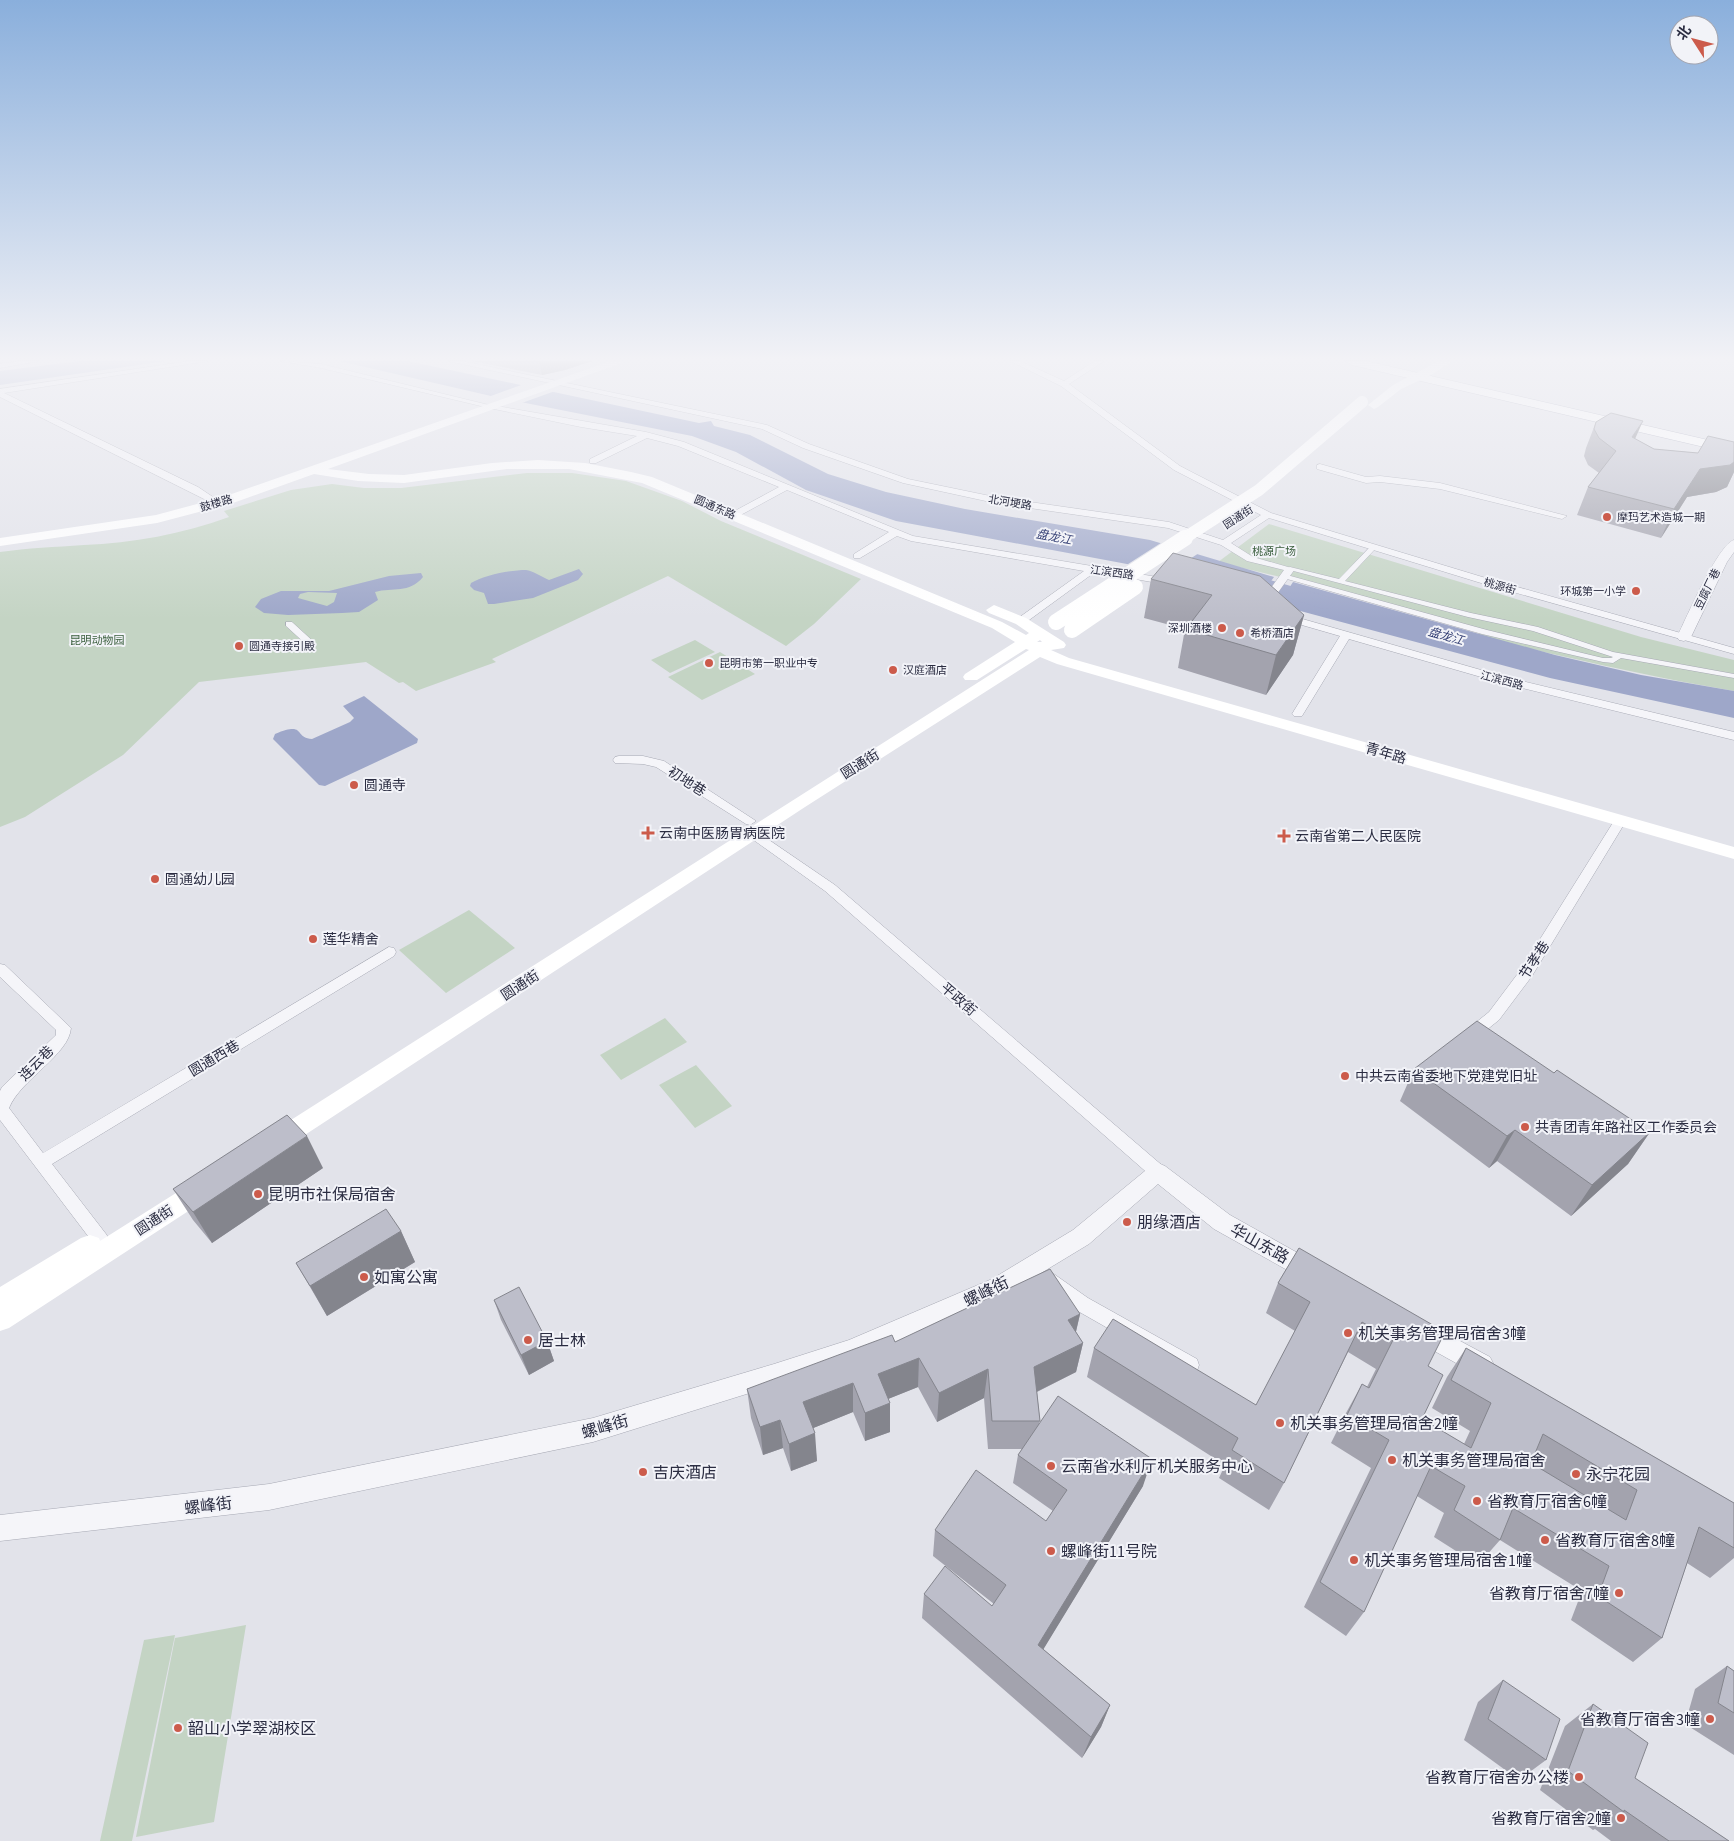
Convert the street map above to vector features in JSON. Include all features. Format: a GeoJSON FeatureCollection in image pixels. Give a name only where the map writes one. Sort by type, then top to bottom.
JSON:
{"type":"FeatureCollection","features":[{"type":"Feature","properties":{"kind":"main road","name":"鼓楼路"},"geometry":{"type":"LineString","coordinates":[[0,542],[157,519],[228,500],[372,447]]}},
{"type":"Feature","properties":{"kind":"main road","name":"鼓楼路"},"geometry":{"type":"LineString","coordinates":[[328,465],[377,447]]}},
{"type":"Feature","properties":{"kind":"main road","name":"园通街"},"geometry":{"type":"LineString","coordinates":[[1039,642],[1056,622],[1259,490],[1314,447]]}},
{"type":"Feature","properties":{"kind":"main road","name":"园通街"},"geometry":{"type":"LineString","coordinates":[[1039,642],[1072,630],[1270,496],[1322,447]]}},
{"type":"Feature","properties":{"kind":"main road"},"geometry":{"type":"LineString","coordinates":[[1722,447],[1734,450]]}},
{"type":"Feature","properties":{"kind":"main road","name":"圆通东路"},"geometry":{"type":"LineString","coordinates":[[312,468],[328,465],[388,473],[526,459],[593,461],[654,474],[1039,642]]}},
{"type":"Feature","properties":{"kind":"main road","name":"圆通东路"},"geometry":{"type":"LineString","coordinates":[[312,468],[375,479],[428,476],[522,464],[588,466],[647,480],[858,556],[1021,621],[1039,642]]}},
{"type":"Feature","properties":{"kind":"main road","name":"鼓楼路"},"geometry":{"type":"LineString","coordinates":[[0,536],[121,519],[210,499],[312,468]]}},
{"type":"Feature","properties":{"kind":"main road","name":"青年路"},"geometry":{"type":"LineString","coordinates":[[1039,642],[1734,838]]}},
{"type":"Feature","properties":{"kind":"main road","name":"青年路"},"geometry":{"type":"LineString","coordinates":[[1039,642],[1063,661],[1734,853]]}},
{"type":"Feature","properties":{"kind":"main road","name":"圆通街"},"geometry":{"type":"LineString","coordinates":[[256,1147],[1039,642]]}},
{"type":"Feature","properties":{"kind":"main road","name":"圆通街"},"geometry":{"type":"LineString","coordinates":[[0,1319],[104,1245],[214,1174]]}},
{"type":"Feature","properties":{"kind":"main road","name":"圆通街"},"geometry":{"type":"LineString","coordinates":[[0,1301],[104,1245]]}},
{"type":"Feature","properties":{"kind":"street"},"geometry":{"type":"LineString","coordinates":[[110,447],[195,489],[210,499]]}},
{"type":"Feature","properties":{"kind":"street"},"geometry":{"type":"LineString","coordinates":[[593,461],[622,447]]}},
{"type":"Feature","properties":{"kind":"street","name":"江滨西路"},"geometry":{"type":"LineString","coordinates":[[684,447],[717,457],[786,488],[898,531],[910,538],[1138,575],[1178,584]]}},
{"type":"Feature","properties":{"kind":"street","name":"北河埂路"},"geometry":{"type":"LineString","coordinates":[[809,447],[906,481],[995,500],[1169,525],[1224,543],[1250,559],[1286,575]]}},
{"type":"Feature","properties":{"kind":"street","name":"桃源街"},"geometry":{"type":"LineString","coordinates":[[1149,447],[1177,468],[1268,515],[1486,582],[1734,651]]}},
{"type":"Feature","properties":{"kind":"street"},"geometry":{"type":"LineString","coordinates":[[1320,467],[1366,480],[1380,479],[1440,486],[1562,516]]}},
{"type":"Feature","properties":{"kind":"street"},"geometry":{"type":"LineString","coordinates":[[740,512],[786,488]]}},
{"type":"Feature","properties":{"kind":"street"},"geometry":{"type":"LineString","coordinates":[[1224,543],[1268,515]]}},
{"type":"Feature","properties":{"kind":"street"},"geometry":{"type":"LineString","coordinates":[[858,556],[898,531]]}},
{"type":"Feature","properties":{"kind":"street","name":"豆腐厂巷"},"geometry":{"type":"LineString","coordinates":[[1684,637],[1721,561],[1734,544]]}},
{"type":"Feature","properties":{"kind":"street"},"geometry":{"type":"LineString","coordinates":[[1342,581],[1373,547]]}},
{"type":"Feature","properties":{"kind":"street"},"geometry":{"type":"LineString","coordinates":[[1021,621],[1093,569]]}},
{"type":"Feature","properties":{"kind":"street"},"geometry":{"type":"LineString","coordinates":[[1286,575],[1342,581],[1471,615],[1535,629],[1620,655],[1734,676]]}},
{"type":"Feature","properties":{"kind":"street"},"geometry":{"type":"LineString","coordinates":[[1259,607],[1286,575]]}},
{"type":"Feature","properties":{"kind":"street"},"geometry":{"type":"LineString","coordinates":[[1286,575],[1543,647],[1603,660],[1613,661],[1620,655]]}},
{"type":"Feature","properties":{"kind":"street","name":"江滨西路"},"geometry":{"type":"LineString","coordinates":[[1259,607],[1345,636],[1506,681],[1734,736]]}},
{"type":"Feature","properties":{"kind":"street"},"geometry":{"type":"LineString","coordinates":[[290,624],[312,645]]}},
{"type":"Feature","properties":{"kind":"street"},"geometry":{"type":"LineString","coordinates":[[1298,714],[1345,636]]}},
{"type":"Feature","properties":{"kind":"street","name":"初地巷"},"geometry":{"type":"LineString","coordinates":[[619,760],[644,760],[660,764],[751,827]]}},
{"type":"Feature","properties":{"kind":"street","name":"节孝巷"},"geometry":{"type":"LineString","coordinates":[[1457,1046],[1494,1016],[1527,972],[1620,820]]}},
{"type":"Feature","properties":{"kind":"street","name":"平政街"},"geometry":{"type":"LineString","coordinates":[[751,827],[830,888],[1158,1172]]}},
{"type":"Feature","properties":{"kind":"street","name":"圆通西巷"},"geometry":{"type":"LineString","coordinates":[[40,1163],[389,952]]}},
{"type":"Feature","properties":{"kind":"street","name":"连云巷"},"geometry":{"type":"LineString","coordinates":[[0,969],[64,1028],[62,1037],[8,1092],[1,1108],[10,1124],[104,1245]]}},
{"type":"Feature","properties":{"kind":"street","name":"螺峰街"},"geometry":{"type":"LineString","coordinates":[[0,1528],[268,1497],[593,1430],[852,1350],[986,1293],[1081,1237],[1158,1172]]}},
{"type":"Feature","properties":{"kind":"street","name":"华山东路"},"geometry":{"type":"LineString","coordinates":[[1158,1172],[1222,1222],[1331,1282]]}},
{"type":"Feature","properties":{"kind":"street"},"geometry":{"type":"LineString","coordinates":[[1033,1265],[1082,1304],[1122,1324],[1190,1364]]}},
{"type":"Feature","properties":{"kind":"street"},"geometry":{"type":"LineString","coordinates":[[1403,1321],[1501,1376]]}},
{"type":"Feature","properties":{"kind":"green space","name":"昆明动物园"},"geometry":{"type":"Polygon","coordinates":[[[527,473],[572,473],[626,481],[682,501],[721,521],[861,579],[814,624],[786,646],[668,576],[492,659],[496,662],[416,691],[403,682],[399,683],[366,662],[199,682],[123,755],[25,817],[0,827],[0,552],[102,544],[176,533],[229,517],[224,511],[291,490],[332,484],[364,488],[401,488],[527,473]]]}},
{"type":"Feature","properties":{"kind":"green space","name":"桃源广场"},"geometry":{"type":"Polygon","coordinates":[[[1269,524],[1641,637],[1734,660],[1734,691],[1606,666],[1478,636],[1479,633],[1293,580],[1218,562],[1269,524]]]}},
{"type":"Feature","properties":{"kind":"green space"},"geometry":{"type":"Polygon","coordinates":[[[695,640],[715,652],[670,673],[651,660],[695,640]]]}},
{"type":"Feature","properties":{"kind":"green space"},"geometry":{"type":"Polygon","coordinates":[[[720,652],[755,674],[702,700],[668,677],[720,652]]]}},
{"type":"Feature","properties":{"kind":"green space"},"geometry":{"type":"Polygon","coordinates":[[[469,910],[515,948],[446,993],[399,950],[469,910]]]}},
{"type":"Feature","properties":{"kind":"green space"},"geometry":{"type":"Polygon","coordinates":[[[665,1018],[687,1042],[621,1080],[600,1055],[665,1018]]]}},
{"type":"Feature","properties":{"kind":"green space"},"geometry":{"type":"Polygon","coordinates":[[[696,1065],[732,1106],[695,1128],[659,1085],[696,1065]]]}},
{"type":"Feature","properties":{"kind":"green space"},"geometry":{"type":"Polygon","coordinates":[[[246,1625],[214,1822],[136,1837],[175,1638],[246,1625]]]}},
{"type":"Feature","properties":{"kind":"green space"},"geometry":{"type":"Polygon","coordinates":[[[175,1635],[132,1841],[100,1841],[144,1640],[175,1635]]]}},
{"type":"Feature","properties":{"kind":"water"},"geometry":{"type":"Polygon","coordinates":[[[722,447],[774,447],[828,474],[886,492],[965,509],[1150,540],[1274,577],[1257,600],[1175,573],[896,521],[806,490],[736,452],[722,447]]]}},
{"type":"Feature","properties":{"kind":"water"},"geometry":{"type":"Polygon","coordinates":[[[579,569],[583,574],[578,580],[533,598],[488,604],[484,593],[474,590],[470,586],[471,583],[477,580],[505,572],[526,570],[549,580],[579,569]]]}},
{"type":"Feature","properties":{"kind":"water"},"geometry":{"type":"Polygon","coordinates":[[[421,573],[423,577],[412,586],[406,588],[375,592],[378,600],[359,612],[288,615],[264,613],[255,607],[261,599],[281,591],[329,591],[389,576],[421,573]],[[308,592],[300,594],[298,598],[327,606],[334,602],[337,593],[308,592]]]}},
{"type":"Feature","properties":{"kind":"water"},"geometry":{"type":"Polygon","coordinates":[[[1293,582],[1555,655],[1641,675],[1734,691],[1734,718],[1550,678],[1278,605],[1293,582]]]}},
{"type":"Feature","properties":{"kind":"water"},"geometry":{"type":"Polygon","coordinates":[[[364,696],[418,739],[417,743],[325,786],[319,785],[273,739],[275,734],[292,729],[298,731],[306,738],[312,739],[350,722],[354,718],[343,706],[364,696]]]}},
{"type":"Feature","properties":{"kind":"pier"},"geometry":{"type":"Polygon","coordinates":[[[1164,541],[1199,553],[1167,574],[1125,566],[1164,541]]]}},
{"type":"Feature","properties":{"kind":"building"},"geometry":{"type":"Polygon","coordinates":[[[1611,447],[1650,447],[1654,449],[1698,453],[1702,447],[1734,447],[1734,462],[1730,465],[1700,469],[1674,509],[1588,487],[1616,451],[1611,447]]]}},
{"type":"Feature","properties":{"kind":"building"},"geometry":{"type":"Polygon","coordinates":[[[1173,553],[1260,576],[1304,615],[1276,655],[1186,629],[1212,595],[1151,579],[1173,553]]]}},
{"type":"Feature","properties":{"kind":"building"},"geometry":{"type":"Polygon","coordinates":[[[1477,1021],[1554,1073],[1557,1070],[1650,1132],[1592,1185],[1515,1130],[1507,1136],[1414,1069],[1477,1021]]]}},
{"type":"Feature","properties":{"kind":"building"},"geometry":{"type":"Polygon","coordinates":[[[287,1115],[307,1136],[193,1212],[173,1189],[287,1115]]]}},
{"type":"Feature","properties":{"kind":"building"},"geometry":{"type":"Polygon","coordinates":[[[386,1209],[401,1231],[310,1286],[296,1263],[386,1209]]]}},
{"type":"Feature","properties":{"kind":"building"},"geometry":{"type":"Polygon","coordinates":[[[1299,1248],[1445,1332],[1428,1366],[1443,1375],[1422,1419],[1471,1448],[1491,1403],[1451,1380],[1466,1348],[1734,1503],[1734,1548],[1699,1527],[1662,1638],[1598,1596],[1609,1566],[1513,1508],[1500,1540],[1454,1510],[1465,1486],[1431,1466],[1364,1612],[1320,1582],[1389,1440],[1347,1415],[1362,1384],[1369,1388],[1393,1340],[1362,1322],[1284,1483],[1232,1450],[1238,1438],[1094,1348],[1113,1319],[1256,1405],[1310,1302],[1278,1283],[1299,1248]],[[1543,1434],[1531,1463],[1626,1520],[1637,1490],[1543,1434]]]}},
{"type":"Feature","properties":{"kind":"building"},"geometry":{"type":"Polygon","coordinates":[[[1050,1269],[1080,1314],[1068,1320],[1083,1343],[1034,1367],[1040,1421],[992,1421],[988,1369],[939,1393],[919,1358],[878,1374],[890,1403],[865,1413],[853,1383],[803,1402],[815,1433],[789,1444],[780,1420],[760,1427],[747,1389],[892,1335],[895,1342],[1050,1269]]]}},
{"type":"Feature","properties":{"kind":"building"},"geometry":{"type":"Polygon","coordinates":[[[519,1287],[547,1341],[521,1355],[494,1300],[519,1287]]]}},
{"type":"Feature","properties":{"kind":"building"},"geometry":{"type":"Polygon","coordinates":[[[1058,1396],[1152,1459],[1038,1645],[1110,1705],[1091,1737],[924,1594],[945,1566],[992,1606],[1006,1585],[935,1530],[976,1470],[1046,1521],[1067,1490],[1018,1455],[1058,1396]]]}},
{"type":"Feature","properties":{"kind":"building"},"geometry":{"type":"Polygon","coordinates":[[[1727,1666],[1734,1671],[1734,1713],[1718,1703],[1727,1666]]]}},
{"type":"Feature","properties":{"kind":"building"},"geometry":{"type":"Polygon","coordinates":[[[1503,1680],[1560,1719],[1546,1760],[1488,1719],[1503,1680]]]}},
{"type":"Feature","properties":{"kind":"building"},"geometry":{"type":"Polygon","coordinates":[[[1593,1704],[1648,1743],[1635,1778],[1729,1841],[1669,1841],[1624,1810],[1624,1812],[1568,1771],[1593,1704]]]}},
{"type":"Feature","properties":{"kind":"waterway","name":"盘龙江"},"geometry":{"type":"LineString","coordinates":[[1242,578],[1324,603]]}},
{"type":"Feature","properties":{"kind":"place","name":"摩玛艺术造城一期"},"geometry":{"type":"Point","coordinates":[1607,517]}},
{"type":"Feature","properties":{"kind":"place","name":"环城第一小学"},"geometry":{"type":"Point","coordinates":[1636,591]}},
{"type":"Feature","properties":{"kind":"place","name":"深圳酒楼"},"geometry":{"type":"Point","coordinates":[1222,628]}},
{"type":"Feature","properties":{"kind":"place","name":"希桥酒店"},"geometry":{"type":"Point","coordinates":[1240,633]}},
{"type":"Feature","properties":{"kind":"place","name":"圆通寺接引殿"},"geometry":{"type":"Point","coordinates":[239,646]}},
{"type":"Feature","properties":{"kind":"place","name":"昆明市第一职业中专"},"geometry":{"type":"Point","coordinates":[709,663]}},
{"type":"Feature","properties":{"kind":"place","name":"汉庭酒店"},"geometry":{"type":"Point","coordinates":[893,670]}},
{"type":"Feature","properties":{"kind":"place","name":"圆通寺"},"geometry":{"type":"Point","coordinates":[354,785]}},
{"type":"Feature","properties":{"kind":"place","name":"云南中医肠胃病医院"},"geometry":{"type":"Point","coordinates":[648,833]}},
{"type":"Feature","properties":{"kind":"place","name":"云南省第二人民医院"},"geometry":{"type":"Point","coordinates":[1284,836]}},
{"type":"Feature","properties":{"kind":"place","name":"圆通幼儿园"},"geometry":{"type":"Point","coordinates":[155,879]}},
{"type":"Feature","properties":{"kind":"place","name":"莲华精舍"},"geometry":{"type":"Point","coordinates":[313,939]}},
{"type":"Feature","properties":{"kind":"place","name":"中共云南省委地下党建党旧址"},"geometry":{"type":"Point","coordinates":[1345,1076]}},
{"type":"Feature","properties":{"kind":"place","name":"共青团青年路社区工作委员会"},"geometry":{"type":"Point","coordinates":[1525,1127]}},
{"type":"Feature","properties":{"kind":"place","name":"昆明市社保局宿舍"},"geometry":{"type":"Point","coordinates":[258,1194]}},
{"type":"Feature","properties":{"kind":"place","name":"朋缘酒店"},"geometry":{"type":"Point","coordinates":[1127,1222]}},
{"type":"Feature","properties":{"kind":"place","name":"如寓公寓"},"geometry":{"type":"Point","coordinates":[364,1277]}},
{"type":"Feature","properties":{"kind":"place","name":"机关事务管理局宿舍3幢"},"geometry":{"type":"Point","coordinates":[1348,1333]}},
{"type":"Feature","properties":{"kind":"place","name":"居士林"},"geometry":{"type":"Point","coordinates":[528,1340]}},
{"type":"Feature","properties":{"kind":"place","name":"机关事务管理局宿舍2幢"},"geometry":{"type":"Point","coordinates":[1280,1423]}},
{"type":"Feature","properties":{"kind":"place","name":"机关事务管理局宿舍"},"geometry":{"type":"Point","coordinates":[1392,1460]}},
{"type":"Feature","properties":{"kind":"place","name":"云南省水利厅机关服务中心"},"geometry":{"type":"Point","coordinates":[1051,1466]}},
{"type":"Feature","properties":{"kind":"place","name":"吉庆酒店"},"geometry":{"type":"Point","coordinates":[643,1472]}},
{"type":"Feature","properties":{"kind":"place","name":"永宁花园"},"geometry":{"type":"Point","coordinates":[1576,1474]}},
{"type":"Feature","properties":{"kind":"place","name":"省教育厅宿舍6幢"},"geometry":{"type":"Point","coordinates":[1477,1501]}},
{"type":"Feature","properties":{"kind":"place","name":"省教育厅宿舍8幢"},"geometry":{"type":"Point","coordinates":[1545,1540]}},
{"type":"Feature","properties":{"kind":"place","name":"螺峰街11号院"},"geometry":{"type":"Point","coordinates":[1051,1551]}},
{"type":"Feature","properties":{"kind":"place","name":"机关事务管理局宿舍1幢"},"geometry":{"type":"Point","coordinates":[1354,1560]}},
{"type":"Feature","properties":{"kind":"place","name":"省教育厅宿舍7幢"},"geometry":{"type":"Point","coordinates":[1619,1593]}},
{"type":"Feature","properties":{"kind":"place","name":"省教育厅宿舍3幢"},"geometry":{"type":"Point","coordinates":[1710,1719]}},
{"type":"Feature","properties":{"kind":"place","name":"韶山小学翠湖校区"},"geometry":{"type":"Point","coordinates":[178,1728]}},
{"type":"Feature","properties":{"kind":"place","name":"省教育厅宿舍办公楼"},"geometry":{"type":"Point","coordinates":[1579,1777]}},
{"type":"Feature","properties":{"kind":"place","name":"省教育厅宿舍2幢"},"geometry":{"type":"Point","coordinates":[1621,1818]}}]}
